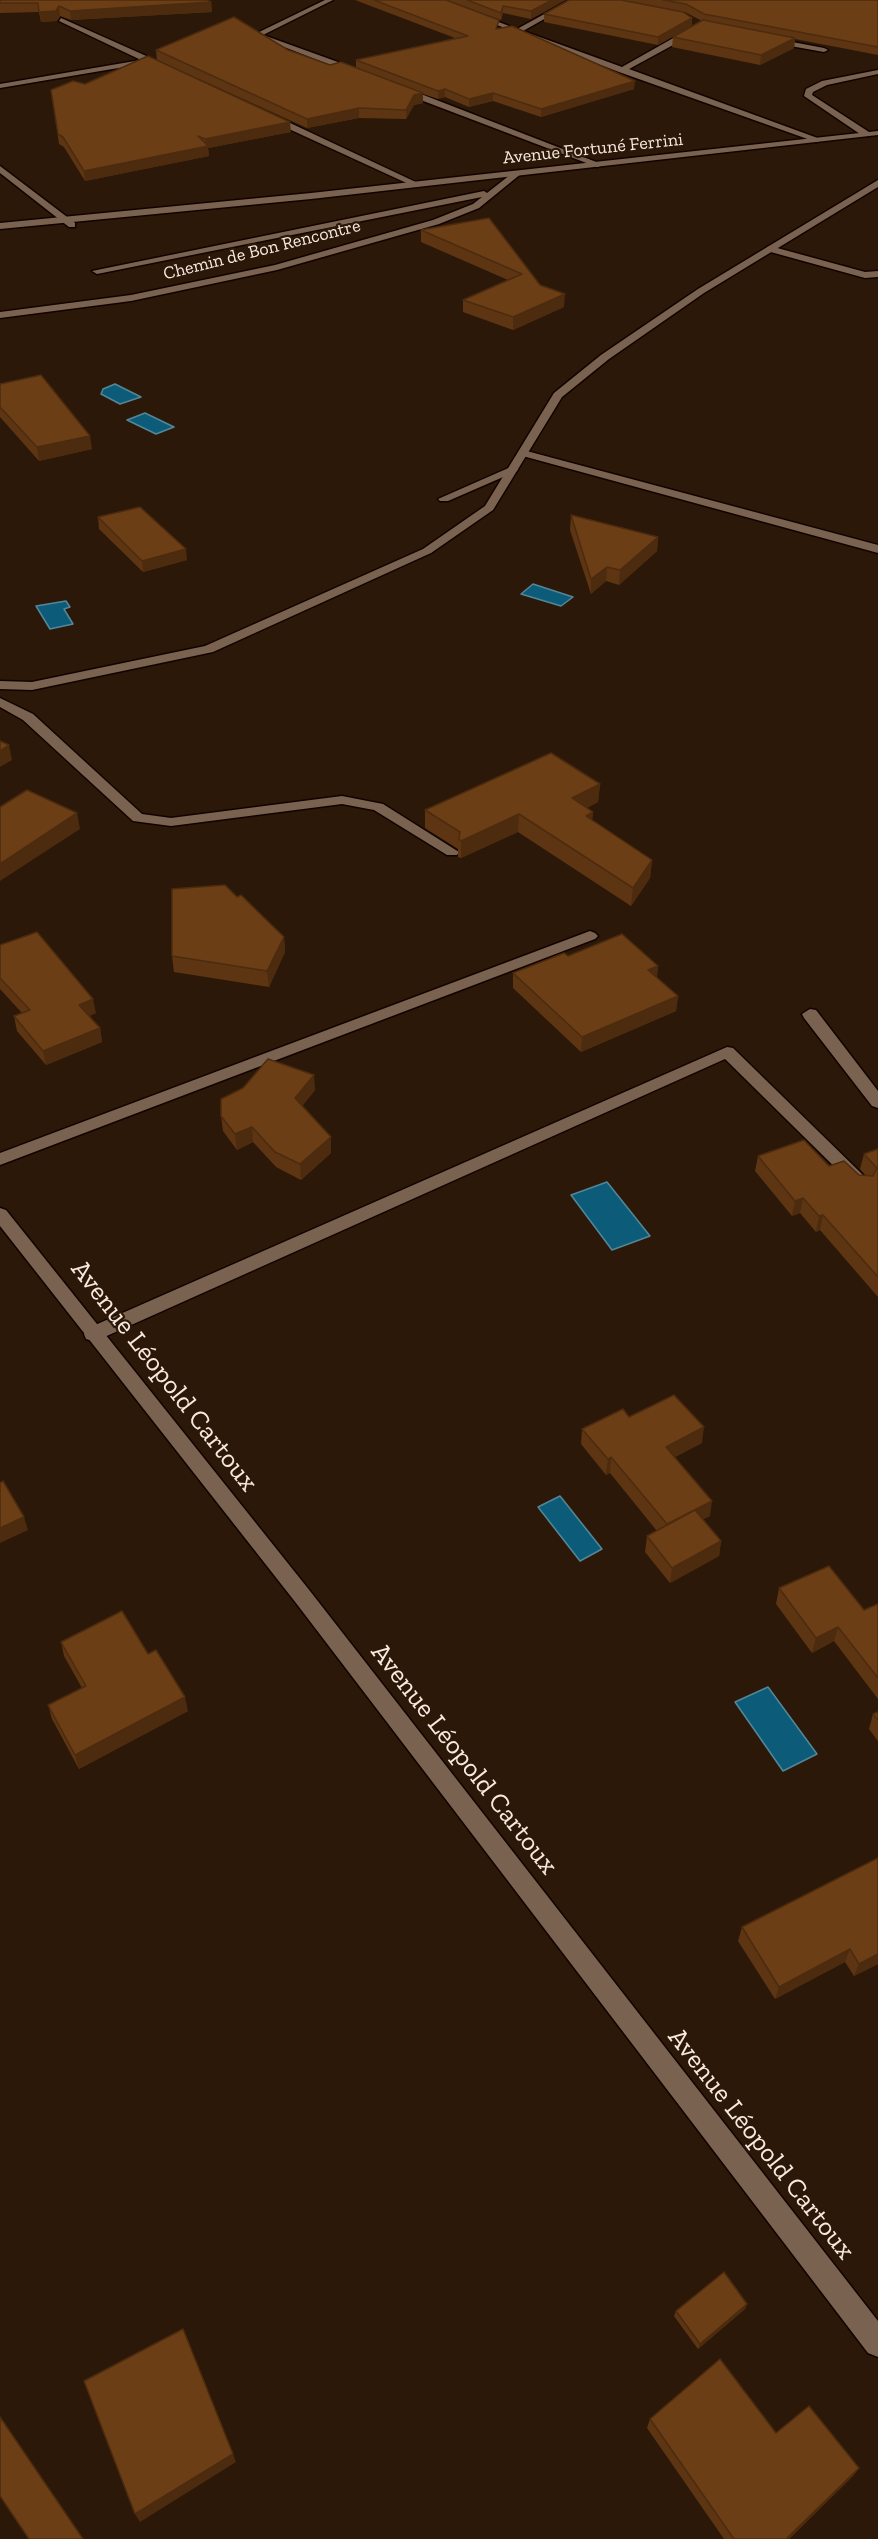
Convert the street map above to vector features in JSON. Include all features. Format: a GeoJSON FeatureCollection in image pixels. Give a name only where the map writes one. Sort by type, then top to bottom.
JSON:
{"type":"FeatureCollection","features":[{"type":"Feature","properties":{"kind":"street"},"geometry":{"type":"LineString","coordinates":[[330,0],[257,35],[368,76]]}},
{"type":"Feature","properties":{"kind":"street"},"geometry":{"type":"LineString","coordinates":[[435,0],[517,32],[819,140]]}},
{"type":"Feature","properties":{"kind":"street"},"geometry":{"type":"LineString","coordinates":[[517,32],[575,0]]}},
{"type":"Feature","properties":{"kind":"street"},"geometry":{"type":"LineString","coordinates":[[61,21],[171,71]]}},
{"type":"Feature","properties":{"kind":"street"},"geometry":{"type":"LineString","coordinates":[[622,70],[701,26],[693,21]]}},
{"type":"Feature","properties":{"kind":"street"},"geometry":{"type":"LineString","coordinates":[[757,37],[824,50]]}},
{"type":"Feature","properties":{"kind":"street"},"geometry":{"type":"LineString","coordinates":[[0,86],[150,62]]}},
{"type":"Feature","properties":{"kind":"street"},"geometry":{"type":"LineString","coordinates":[[866,134],[807,96],[809,91],[825,83],[878,72]]}},
{"type":"Feature","properties":{"kind":"street"},"geometry":{"type":"LineString","coordinates":[[390,85],[600,165]]}},
{"type":"Feature","properties":{"kind":"street"},"geometry":{"type":"LineString","coordinates":[[256,111],[416,184]]}},
{"type":"Feature","properties":{"kind":"street","name":"Avenue Fortuné Ferrini"},"geometry":{"type":"LineString","coordinates":[[0,226],[68,222],[878,133]]}},
{"type":"Feature","properties":{"kind":"street"},"geometry":{"type":"LineString","coordinates":[[0,169],[68,222]]}},
{"type":"Feature","properties":{"kind":"street","name":"Chemin de Bon Rencontre"},"geometry":{"type":"LineString","coordinates":[[0,315],[131,298],[277,267],[436,222],[476,206],[518,174]]}},
{"type":"Feature","properties":{"kind":"street"},"geometry":{"type":"LineString","coordinates":[[0,685],[32,687],[209,649],[427,551],[489,508],[558,395],[589,370],[701,291],[878,183]]}},
{"type":"Feature","properties":{"kind":"street"},"geometry":{"type":"LineString","coordinates":[[96,271],[495,192]]}},
{"type":"Feature","properties":{"kind":"street","name":"Avenue Fortuné Ferrini"},"geometry":{"type":"LineString","coordinates":[[0,233],[68,222]]}},
{"type":"Feature","properties":{"kind":"street"},"geometry":{"type":"LineString","coordinates":[[770,249],[865,275],[878,274]]}},
{"type":"Feature","properties":{"kind":"street"},"geometry":{"type":"LineString","coordinates":[[522,453],[878,549]]}},
{"type":"Feature","properties":{"kind":"street"},"geometry":{"type":"LineString","coordinates":[[444,499],[513,469]]}},
{"type":"Feature","properties":{"kind":"street"},"geometry":{"type":"LineString","coordinates":[[0,702],[28,717],[138,818],[171,822],[342,800],[378,807],[452,852]]}},
{"type":"Feature","properties":{"kind":"street"},"geometry":{"type":"LineString","coordinates":[[0,1159],[590,936]]}},
{"type":"Feature","properties":{"kind":"street"},"geometry":{"type":"LineString","coordinates":[[810,1014],[878,1102]]}},
{"type":"Feature","properties":{"kind":"street"},"geometry":{"type":"LineString","coordinates":[[93,1334],[727,1052],[863,1185]]}},
{"type":"Feature","properties":{"kind":"street","name":"Avenue Léopold Cartoux"},"geometry":{"type":"LineString","coordinates":[[0,1214],[303,1597],[878,2343]]}},
{"type":"Feature","properties":{"kind":"water"},"geometry":{"type":"Polygon","coordinates":[[[115,384],[141,397],[120,404],[101,394],[103,389],[115,384]]]}},
{"type":"Feature","properties":{"kind":"water"},"geometry":{"type":"Polygon","coordinates":[[[145,413],[174,427],[156,434],[127,420],[145,413]]]}},
{"type":"Feature","properties":{"kind":"water"},"geometry":{"type":"Polygon","coordinates":[[[533,584],[573,597],[561,606],[521,594],[533,584]]]}},
{"type":"Feature","properties":{"kind":"water"},"geometry":{"type":"Polygon","coordinates":[[[66,601],[70,607],[64,609],[73,624],[50,629],[36,606],[66,601]]]}},
{"type":"Feature","properties":{"kind":"water"},"geometry":{"type":"Polygon","coordinates":[[[607,1182],[650,1236],[612,1250],[571,1195],[607,1182]]]}},
{"type":"Feature","properties":{"kind":"water"},"geometry":{"type":"Polygon","coordinates":[[[560,1496],[602,1549],[580,1561],[538,1507],[560,1496]]]}},
{"type":"Feature","properties":{"kind":"water"},"geometry":{"type":"Polygon","coordinates":[[[768,1687],[817,1754],[783,1771],[735,1702],[768,1687]]]}},
{"type":"Feature","properties":{"kind":"building"},"geometry":{"type":"Polygon","coordinates":[[[0,0],[207,0],[211,2],[70,11],[59,6],[56,11],[39,12],[38,3],[0,3],[0,0]]]}},
{"type":"Feature","properties":{"kind":"building"},"geometry":{"type":"Polygon","coordinates":[[[374,0],[446,0],[499,20],[496,29],[512,26],[635,81],[541,109],[493,93],[469,99],[445,89],[438,91],[356,60],[468,36],[374,0]]]}},
{"type":"Feature","properties":{"kind":"building"},"geometry":{"type":"Polygon","coordinates":[[[467,0],[552,0],[531,11],[503,6],[501,13],[467,0]]]}},
{"type":"Feature","properties":{"kind":"building"},"geometry":{"type":"Polygon","coordinates":[[[569,0],[621,0],[683,12],[692,18],[658,37],[544,14],[569,0]]]}},
{"type":"Feature","properties":{"kind":"building"},"geometry":{"type":"Polygon","coordinates":[[[663,0],[878,0],[878,47],[704,14],[686,4],[663,0]]]}},
{"type":"Feature","properties":{"kind":"building"},"geometry":{"type":"Polygon","coordinates":[[[234,17],[288,50],[330,65],[341,62],[423,93],[414,95],[406,110],[359,108],[307,119],[156,50],[234,17]]]}},
{"type":"Feature","properties":{"kind":"building"},"geometry":{"type":"Polygon","coordinates":[[[703,20],[795,38],[761,55],[673,37],[703,20]]]}},
{"type":"Feature","properties":{"kind":"building"},"geometry":{"type":"Polygon","coordinates":[[[148,56],[290,122],[205,139],[198,136],[208,146],[84,171],[63,137],[58,134],[51,90],[73,81],[85,84],[148,56]]]}},
{"type":"Feature","properties":{"kind":"building"},"geometry":{"type":"Polygon","coordinates":[[[489,218],[540,285],[565,294],[513,317],[463,300],[522,274],[421,230],[489,218]]]}},
{"type":"Feature","properties":{"kind":"building"},"geometry":{"type":"Polygon","coordinates":[[[41,375],[90,436],[37,447],[0,407],[0,384],[41,375]]]}},
{"type":"Feature","properties":{"kind":"building"},"geometry":{"type":"Polygon","coordinates":[[[140,507],[186,549],[142,561],[98,517],[140,507]]]}},
{"type":"Feature","properties":{"kind":"building"},"geometry":{"type":"Polygon","coordinates":[[[571,515],[658,537],[620,570],[607,567],[591,579],[571,515]]]}},
{"type":"Feature","properties":{"kind":"building"},"geometry":{"type":"Polygon","coordinates":[[[0,741],[9,745],[0,751],[0,741]]]}},
{"type":"Feature","properties":{"kind":"building"},"geometry":{"type":"Polygon","coordinates":[[[551,753],[600,784],[572,798],[593,812],[586,816],[652,860],[633,888],[519,814],[461,841],[460,832],[425,810],[551,753]]]}},
{"type":"Feature","properties":{"kind":"building"},"geometry":{"type":"Polygon","coordinates":[[[27,790],[77,813],[0,864],[0,807],[27,790]]]}},
{"type":"Feature","properties":{"kind":"building"},"geometry":{"type":"Polygon","coordinates":[[[225,885],[237,897],[241,895],[284,937],[267,971],[172,956],[172,889],[225,885]]]}},
{"type":"Feature","properties":{"kind":"building"},"geometry":{"type":"Polygon","coordinates":[[[37,932],[93,999],[79,1005],[100,1028],[43,1051],[14,1016],[30,1010],[0,978],[0,945],[37,932]]]}},
{"type":"Feature","properties":{"kind":"building"},"geometry":{"type":"Polygon","coordinates":[[[622,934],[658,966],[648,970],[678,996],[582,1037],[513,973],[564,953],[568,956],[622,934]]]}},
{"type":"Feature","properties":{"kind":"building"},"geometry":{"type":"Polygon","coordinates":[[[268,1059],[314,1075],[295,1098],[331,1137],[300,1164],[275,1152],[252,1127],[235,1134],[221,1116],[221,1099],[243,1088],[268,1059]]]}},
{"type":"Feature","properties":{"kind":"building"},"geometry":{"type":"Polygon","coordinates":[[[804,1140],[829,1166],[844,1161],[859,1175],[873,1176],[877,1168],[864,1154],[878,1149],[878,1277],[823,1215],[819,1216],[803,1198],[795,1201],[758,1156],[804,1140]]]}},
{"type":"Feature","properties":{"kind":"building"},"geometry":{"type":"Polygon","coordinates":[[[674,1395],[704,1427],[666,1447],[712,1501],[667,1524],[611,1457],[608,1459],[582,1429],[623,1409],[629,1417],[674,1395]]]}},
{"type":"Feature","properties":{"kind":"building"},"geometry":{"type":"Polygon","coordinates":[[[3,1481],[24,1517],[0,1528],[0,1483],[3,1481]]]}},
{"type":"Feature","properties":{"kind":"building"},"geometry":{"type":"Polygon","coordinates":[[[695,1510],[721,1541],[672,1568],[647,1536],[695,1510]]]}},
{"type":"Feature","properties":{"kind":"building"},"geometry":{"type":"Polygon","coordinates":[[[829,1566],[864,1610],[878,1604],[878,1678],[838,1627],[816,1638],[779,1588],[829,1566]]]}},
{"type":"Feature","properties":{"kind":"building"},"geometry":{"type":"Polygon","coordinates":[[[122,1611],[148,1654],[156,1650],[185,1697],[75,1755],[48,1705],[86,1686],[61,1642],[122,1611]]]}},
{"type":"Feature","properties":{"kind":"building"},"geometry":{"type":"Polygon","coordinates":[[[878,1858],[878,1954],[859,1964],[850,1949],[779,1987],[742,1927],[878,1858]]]}},
{"type":"Feature","properties":{"kind":"building"},"geometry":{"type":"Polygon","coordinates":[[[724,2272],[747,2304],[700,2344],[676,2311],[724,2272]]]}},
{"type":"Feature","properties":{"kind":"building"},"geometry":{"type":"Polygon","coordinates":[[[183,2329],[233,2454],[135,2514],[84,2381],[183,2329]]]}},
{"type":"Feature","properties":{"kind":"building"},"geometry":{"type":"Polygon","coordinates":[[[720,2359],[776,2433],[809,2406],[859,2468],[786,2539],[734,2539],[650,2419],[720,2359]]]}},
{"type":"Feature","properties":{"kind":"building"},"geometry":{"type":"Polygon","coordinates":[[[0,2417],[83,2539],[29,2539],[0,2496],[0,2417]]]}}]}
